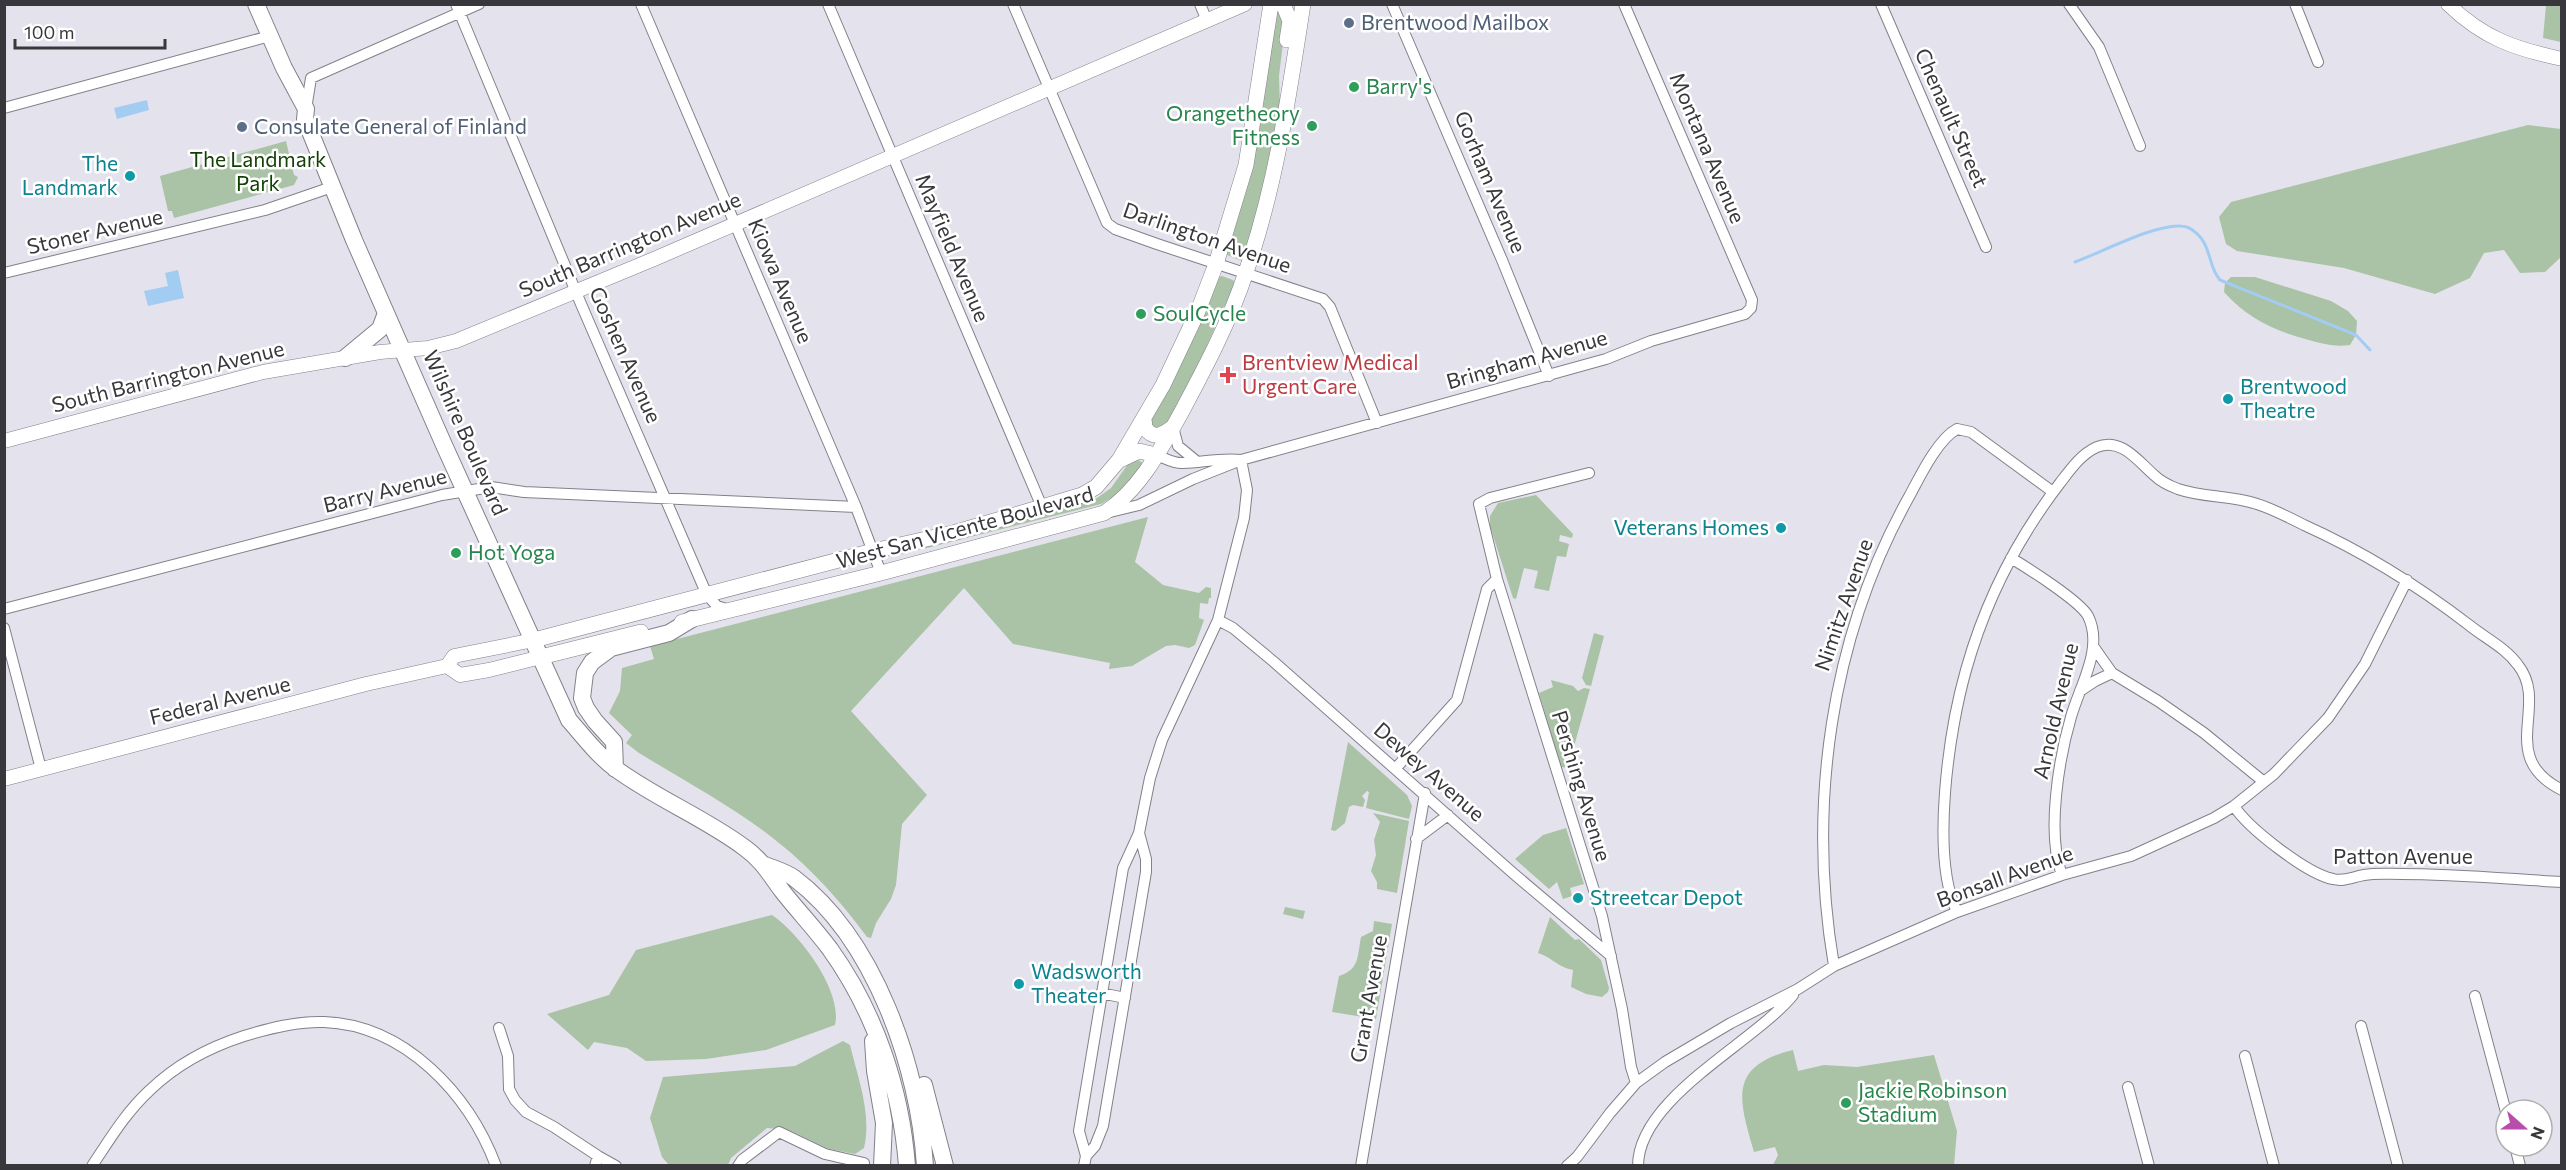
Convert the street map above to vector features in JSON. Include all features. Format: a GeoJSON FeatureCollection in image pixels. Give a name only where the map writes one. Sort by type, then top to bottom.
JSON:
{"type":"FeatureCollection","features":[{"type":"Feature","properties":{"kind":"main road","name":"Wilshire Boulevard"},"geometry":{"type":"LineString","coordinates":[[256,4],[284,68],[306,110],[305,119],[386,313],[570,720],[591,746],[615,768],[726,834],[765,865],[793,877],[821,903],[862,956],[893,1020],[917,1101],[925,1166]]}},
{"type":"Feature","properties":{"kind":"main road","name":"West San Vicente Boulevard"},"geometry":{"type":"LineString","coordinates":[[534,640],[873,551],[953,533],[1082,495],[1096,487],[1119,460],[1144,419],[1182,348],[1216,264],[1246,165],[1271,4]]}},
{"type":"Feature","properties":{"kind":"main road"},"geometry":{"type":"LineString","coordinates":[[1283,4],[1290,21],[1283,72],[1287,106]]}},
{"type":"Feature","properties":{"kind":"main road","name":"West San Vicente Boulevard"},"geometry":{"type":"LineString","coordinates":[[541,657],[881,573],[1104,513],[1127,496],[1173,427],[1204,368],[1246,273],[1273,179],[1303,4]]}},
{"type":"Feature","properties":{"kind":"main road"},"geometry":{"type":"LineString","coordinates":[[345,358],[380,329],[386,313]]}},
{"type":"Feature","properties":{"kind":"main road"},"geometry":{"type":"LineString","coordinates":[[1144,419],[1145,428],[1154,436],[1160,436],[1173,427]]}},
{"type":"Feature","properties":{"kind":"main road"},"geometry":{"type":"LineString","coordinates":[[1119,460],[1139,451],[1156,455]]}},
{"type":"Feature","properties":{"kind":"main road"},"geometry":{"type":"LineString","coordinates":[[615,768],[614,742],[595,721],[582,698],[585,673],[592,662],[611,648],[669,633],[692,619]]}},
{"type":"Feature","properties":{"kind":"main road","name":"Wilshire Boulevard"},"geometry":{"type":"LineString","coordinates":[[765,865],[783,892],[830,949],[859,996],[872,1025],[896,1094],[907,1166]]}},
{"type":"Feature","properties":{"kind":"main road"},"geometry":{"type":"LineString","coordinates":[[862,956],[887,991],[905,1028],[919,1068],[945,1166]]}},
{"type":"Feature","properties":{"kind":"main road"},"geometry":{"type":"LineString","coordinates":[[872,1025],[875,1071],[885,1123],[882,1166]]}},
{"type":"Feature","properties":{"kind":"street"},"geometry":{"type":"LineString","coordinates":[[306,110],[311,78],[457,9],[479,4]]}},
{"type":"Feature","properties":{"kind":"street","name":"Kiowa Avenue"},"geometry":{"type":"LineString","coordinates":[[641,4],[881,573]]}},
{"type":"Feature","properties":{"kind":"street","name":"Mayfield Avenue"},"geometry":{"type":"LineString","coordinates":[[828,4],[1042,507]]}},
{"type":"Feature","properties":{"kind":"street","name":"Darlington Avenue"},"geometry":{"type":"LineString","coordinates":[[1013,4],[1107,223],[1130,235],[1323,299],[1330,307],[1377,423]]}},
{"type":"Feature","properties":{"kind":"street"},"geometry":{"type":"LineString","coordinates":[[1200,4],[1207,21]]}},
{"type":"Feature","properties":{"kind":"street","name":"South Barrington Avenue"},"geometry":{"type":"LineString","coordinates":[[4,441],[263,372],[345,358],[404,352],[456,341],[1245,4]]}},
{"type":"Feature","properties":{"kind":"street","name":"Gorham Avenue"},"geometry":{"type":"LineString","coordinates":[[1392,4],[1502,260],[1549,376]]}},
{"type":"Feature","properties":{"kind":"street","name":"Montana Avenue"},"geometry":{"type":"LineString","coordinates":[[1624,4],[1752,300],[1751,308]]}},
{"type":"Feature","properties":{"kind":"street","name":"Chenault Street"},"geometry":{"type":"LineString","coordinates":[[1881,4],[1986,247]]}},
{"type":"Feature","properties":{"kind":"street"},"geometry":{"type":"LineString","coordinates":[[2069,4],[2099,47],[2140,146]]}},
{"type":"Feature","properties":{"kind":"street"},"geometry":{"type":"LineString","coordinates":[[2295,4],[2318,62]]}},
{"type":"Feature","properties":{"kind":"street"},"geometry":{"type":"LineString","coordinates":[[2448,4],[2476,28],[2504,44],[2562,58]]}},
{"type":"Feature","properties":{"kind":"street","name":"Goshen Avenue"},"geometry":{"type":"LineString","coordinates":[[457,9],[707,595]]}},
{"type":"Feature","properties":{"kind":"street"},"geometry":{"type":"LineString","coordinates":[[4,108],[270,36]]}},
{"type":"Feature","properties":{"kind":"street","name":"Stoner Avenue"},"geometry":{"type":"LineString","coordinates":[[4,273],[265,210],[332,187]]}},
{"type":"Feature","properties":{"kind":"street","name":"Bringham Avenue"},"geometry":{"type":"LineString","coordinates":[[1104,513],[1139,505],[1193,479],[1241,460],[1549,376],[1606,359],[1651,340],[1745,314],[1751,308]]}},
{"type":"Feature","properties":{"kind":"street"},"geometry":{"type":"LineString","coordinates":[[1173,427],[1178,446],[1195,460]]}},
{"type":"Feature","properties":{"kind":"street","name":"Nimitz Avenue"},"geometry":{"type":"LineString","coordinates":[[1834,966],[1824,891],[1823,852],[1830,734],[1839,678],[1856,618],[1886,539],[1941,443],[1949,433],[1957,429],[1971,432],[2053,492]]}},
{"type":"Feature","properties":{"kind":"street"},"geometry":{"type":"LineString","coordinates":[[1958,912],[1949,892],[1945,844],[1948,751],[1970,658],[1987,609],[2011,558],[2037,513],[2084,455],[2093,448],[2112,444],[2139,460],[2156,477],[2176,489],[2197,495],[2236,499],[2262,505],[2354,548],[2407,580],[2506,652],[2519,665],[2528,683],[2526,743],[2530,759],[2540,774],[2562,790]]}},
{"type":"Feature","properties":{"kind":"street","name":"Bringham Avenue"},"geometry":{"type":"LineString","coordinates":[[1156,455],[1184,463],[1222,458],[1241,460]]}},
{"type":"Feature","properties":{"kind":"street"},"geometry":{"type":"LineString","coordinates":[[1085,1161],[1079,1131],[1123,868],[1139,833],[1150,778],[1162,740],[1218,620],[1244,518],[1247,490],[1241,460]]}},
{"type":"Feature","properties":{"kind":"street","name":"Pershing Avenue"},"geometry":{"type":"LineString","coordinates":[[1589,473],[1490,498],[1479,504],[1497,579],[1602,916],[1630,1063],[1636,1083]]}},
{"type":"Feature","properties":{"kind":"street","name":"Barry Avenue"},"geometry":{"type":"LineString","coordinates":[[4,609],[466,490],[490,487],[524,492],[855,507]]}},
{"type":"Feature","properties":{"kind":"street","name":"Arnold Avenue"},"geometry":{"type":"LineString","coordinates":[[2011,558],[2084,610],[2093,629],[2093,646],[2065,742],[2056,804],[2056,848],[2062,875]]}},
{"type":"Feature","properties":{"kind":"street"},"geometry":{"type":"LineString","coordinates":[[1396,768],[1457,700],[1487,589],[1497,579]]}},
{"type":"Feature","properties":{"kind":"street","name":"Bonsall Avenue"},"geometry":{"type":"LineString","coordinates":[[1567,1166],[1577,1157],[1636,1083],[1665,1062],[1731,1023],[1798,989],[1834,966],[1958,912],[2062,875],[2131,856],[2214,818],[2234,806],[2308,741],[2349,690],[2407,580]]}},
{"type":"Feature","properties":{"kind":"street"},"geometry":{"type":"LineString","coordinates":[[707,595],[717,606],[729,610]]}},
{"type":"Feature","properties":{"kind":"street","name":"Dewey Avenue"},"geometry":{"type":"LineString","coordinates":[[1218,620],[1233,628],[1275,662],[1611,956]]}},
{"type":"Feature","properties":{"kind":"street"},"geometry":{"type":"LineString","coordinates":[[4,628],[41,769]]}},
{"type":"Feature","properties":{"kind":"street","name":"Federal Avenue"},"geometry":{"type":"LineString","coordinates":[[4,779],[366,684],[447,666],[454,656],[534,640]]}},
{"type":"Feature","properties":{"kind":"street"},"geometry":{"type":"LineString","coordinates":[[2093,646],[2112,673],[2204,733],[2264,782]]}},
{"type":"Feature","properties":{"kind":"street","name":"Federal Avenue"},"geometry":{"type":"LineString","coordinates":[[447,666],[460,675],[541,657]]}},
{"type":"Feature","properties":{"kind":"street"},"geometry":{"type":"LineString","coordinates":[[2080,691],[2112,673]]}},
{"type":"Feature","properties":{"kind":"street","name":"Grant Avenue"},"geometry":{"type":"LineString","coordinates":[[1361,1166],[1425,793]]}},
{"type":"Feature","properties":{"kind":"street","name":"Patton Avenue"},"geometry":{"type":"LineString","coordinates":[[2234,806],[2244,820],[2284,852],[2330,879],[2343,881],[2375,874],[2404,874],[2562,882]]}},
{"type":"Feature","properties":{"kind":"street"},"geometry":{"type":"LineString","coordinates":[[1416,839],[1448,814]]}},
{"type":"Feature","properties":{"kind":"street"},"geometry":{"type":"LineString","coordinates":[[1085,1161],[1095,1146],[1103,1126],[1146,872],[1146,859],[1139,833]]}},
{"type":"Feature","properties":{"kind":"street"},"geometry":{"type":"LineString","coordinates":[[1638,1166],[1638,1151],[1655,1118],[1701,1073],[1789,1000],[1798,989]]}},
{"type":"Feature","properties":{"kind":"street"},"geometry":{"type":"LineString","coordinates":[[1101,993],[1125,998]]}},
{"type":"Feature","properties":{"kind":"street"},"geometry":{"type":"LineString","coordinates":[[2475,996],[2502,1098]]}},
{"type":"Feature","properties":{"kind":"street"},"geometry":{"type":"LineString","coordinates":[[92,1166],[124,1117],[151,1089],[176,1069],[210,1049],[261,1030],[293,1024],[325,1022],[349,1025],[373,1032],[397,1043],[420,1059],[459,1099],[477,1125],[496,1166]]}},
{"type":"Feature","properties":{"kind":"street"},"geometry":{"type":"LineString","coordinates":[[2361,1026],[2398,1166]]}},
{"type":"Feature","properties":{"kind":"street"},"geometry":{"type":"LineString","coordinates":[[499,1028],[508,1056],[509,1089],[515,1100],[526,1112],[554,1127],[597,1161],[616,1166]]}},
{"type":"Feature","properties":{"kind":"street"},"geometry":{"type":"LineString","coordinates":[[2245,1056],[2274,1166]]}},
{"type":"Feature","properties":{"kind":"street"},"geometry":{"type":"LineString","coordinates":[[2128,1087],[2149,1166]]}},
{"type":"Feature","properties":{"kind":"street"},"geometry":{"type":"LineString","coordinates":[[738,1166],[742,1160],[779,1132],[825,1154],[864,1163]]}},
{"type":"Feature","properties":{"kind":"green space"},"geometry":{"type":"Polygon","coordinates":[[[2546,5],[2561,5],[2561,42],[2543,38],[2546,5]]]}},
{"type":"Feature","properties":{"kind":"green space"},"geometry":{"type":"Polygon","coordinates":[[[1276,7],[1285,26],[1279,76],[1280,108],[1257,214],[1242,261],[1227,255],[1252,165],[1276,7]]]}},
{"type":"Feature","properties":{"kind":"green space"},"geometry":{"type":"Polygon","coordinates":[[[2528,125],[2561,129],[2561,257],[2545,272],[2520,273],[2504,250],[2484,253],[2470,278],[2435,294],[2344,268],[2237,251],[2226,244],[2219,217],[2231,202],[2528,125]]]}},
{"type":"Feature","properties":{"kind":"green space","name":"The Landmark Park"},"geometry":{"type":"Polygon","coordinates":[[[286,141],[294,175],[298,177],[294,185],[174,218],[172,211],[168,211],[160,176],[286,141]]]}},
{"type":"Feature","properties":{"kind":"green space"},"geometry":{"type":"Polygon","coordinates":[[[1222,276],[1235,283],[1191,381],[1165,429],[1159,432],[1148,421],[1219,277],[1222,276]]]}},
{"type":"Feature","properties":{"kind":"green space"},"geometry":{"type":"Polygon","coordinates":[[[2231,277],[2255,277],[2331,301],[2348,311],[2357,321],[2356,335],[2350,345],[2334,345],[2320,343],[2273,328],[2252,317],[2224,292],[2225,283],[2231,277]]]}},
{"type":"Feature","properties":{"kind":"green space"},"geometry":{"type":"Polygon","coordinates":[[[1133,457],[1143,463],[1125,487],[1101,504],[899,555],[898,550],[1097,498],[1111,488],[1133,457]]]}},
{"type":"Feature","properties":{"kind":"green space"},"geometry":{"type":"Polygon","coordinates":[[[1536,495],[1573,534],[1572,538],[1560,535],[1559,541],[1569,544],[1566,557],[1557,556],[1549,591],[1534,588],[1538,571],[1524,568],[1516,599],[1513,598],[1490,526],[1490,516],[1498,503],[1536,495]]]}},
{"type":"Feature","properties":{"kind":"green space"},"geometry":{"type":"Polygon","coordinates":[[[1148,517],[1135,562],[1163,585],[1199,593],[1206,587],[1211,588],[1211,598],[1208,604],[1200,603],[1199,618],[1204,620],[1195,645],[1189,648],[1166,646],[1132,666],[1109,669],[1110,663],[1013,644],[964,588],[851,711],[927,795],[902,824],[896,885],[891,899],[876,923],[871,938],[867,937],[826,887],[791,853],[763,830],[626,743],[632,735],[609,713],[620,691],[622,668],[654,659],[650,646],[1148,517]]]}},
{"type":"Feature","properties":{"kind":"green space"},"geometry":{"type":"Polygon","coordinates":[[[1594,633],[1604,636],[1591,686],[1586,685],[1582,678],[1594,633]]]}},
{"type":"Feature","properties":{"kind":"green space"},"geometry":{"type":"Polygon","coordinates":[[[1551,680],[1573,686],[1578,691],[1584,688],[1590,689],[1568,768],[1561,767],[1539,693],[1553,687],[1551,680]]]}},
{"type":"Feature","properties":{"kind":"green space"},"geometry":{"type":"Polygon","coordinates":[[[1348,742],[1407,795],[1412,806],[1409,819],[1366,808],[1369,792],[1367,791],[1362,796],[1365,800],[1363,807],[1353,805],[1349,807],[1345,823],[1335,831],[1331,830],[1348,742]]]}},
{"type":"Feature","properties":{"kind":"green space"},"geometry":{"type":"Polygon","coordinates":[[[1373,813],[1409,821],[1397,893],[1377,889],[1377,882],[1371,871],[1376,855],[1374,840],[1380,822],[1373,813]]]}},
{"type":"Feature","properties":{"kind":"green space"},"geometry":{"type":"Polygon","coordinates":[[[1566,828],[1584,884],[1570,888],[1572,896],[1563,899],[1557,882],[1549,889],[1515,859],[1543,835],[1566,828]]]}},
{"type":"Feature","properties":{"kind":"green space"},"geometry":{"type":"Polygon","coordinates":[[[1285,907],[1305,911],[1303,919],[1283,914],[1285,907]]]}},
{"type":"Feature","properties":{"kind":"green space"},"geometry":{"type":"Polygon","coordinates":[[[772,915],[794,935],[817,964],[832,996],[836,1011],[835,1025],[766,1050],[706,1059],[646,1061],[627,1048],[594,1042],[588,1050],[547,1014],[609,995],[636,950],[772,915]]]}},
{"type":"Feature","properties":{"kind":"green space"},"geometry":{"type":"Polygon","coordinates":[[[1550,917],[1575,940],[1579,939],[1601,960],[1609,988],[1602,997],[1586,994],[1571,987],[1573,970],[1538,953],[1550,917]]]}},
{"type":"Feature","properties":{"kind":"green space"},"geometry":{"type":"Polygon","coordinates":[[[1374,921],[1392,924],[1376,1019],[1332,1012],[1339,976],[1354,966],[1361,937],[1373,931],[1374,921]]]}},
{"type":"Feature","properties":{"kind":"green space"},"geometry":{"type":"Polygon","coordinates":[[[843,1041],[850,1045],[865,1110],[864,1148],[855,1154],[829,1149],[789,1130],[767,1128],[731,1158],[728,1165],[669,1165],[662,1157],[650,1118],[663,1077],[795,1066],[843,1041]]]}},
{"type":"Feature","properties":{"kind":"green space","name":"Jackie Robinson Stadium"},"geometry":{"type":"Polygon","coordinates":[[[1793,1050],[1798,1071],[1824,1065],[1857,1067],[1934,1055],[1957,1131],[1954,1165],[1773,1165],[1778,1155],[1775,1147],[1754,1152],[1744,1116],[1743,1088],[1748,1076],[1757,1065],[1793,1050]]]}},
{"type":"Feature","properties":{"kind":"water"},"geometry":{"type":"Polygon","coordinates":[[[147,100],[149,110],[117,119],[114,108],[147,100]]]}},
{"type":"Feature","properties":{"kind":"water"},"geometry":{"type":"Polygon","coordinates":[[[178,270],[184,298],[148,306],[144,291],[168,286],[165,273],[178,270]]]}},
{"type":"Feature","properties":{"kind":"waterway"},"geometry":{"type":"LineString","coordinates":[[2075,262],[2157,229],[2187,227],[2201,238],[2220,280],[2356,335],[2370,350]]}},
{"type":"Feature","properties":{"kind":"place","name":"Brentwood Mailbox"},"geometry":{"type":"Point","coordinates":[1349,23]}},
{"type":"Feature","properties":{"kind":"place","name":"Barry's"},"geometry":{"type":"Point","coordinates":[1354,87]}},
{"type":"Feature","properties":{"kind":"place","name":"Orangetheory Fitness"},"geometry":{"type":"Point","coordinates":[1312,126]}},
{"type":"Feature","properties":{"kind":"place","name":"Consulate General of Finland"},"geometry":{"type":"Point","coordinates":[242,127]}},
{"type":"Feature","properties":{"kind":"place","name":"The Landmark"},"geometry":{"type":"Point","coordinates":[130,176]}},
{"type":"Feature","properties":{"kind":"place","name":"SoulCycle"},"geometry":{"type":"Point","coordinates":[1141,314]}},
{"type":"Feature","properties":{"kind":"place","name":"Brentview Medical Urgent Care"},"geometry":{"type":"Point","coordinates":[1228,375]}},
{"type":"Feature","properties":{"kind":"place","name":"Brentwood Theatre"},"geometry":{"type":"Point","coordinates":[2228,399]}},
{"type":"Feature","properties":{"kind":"place","name":"Veterans Homes"},"geometry":{"type":"Point","coordinates":[1781,528]}},
{"type":"Feature","properties":{"kind":"place","name":"Hot Yoga"},"geometry":{"type":"Point","coordinates":[456,553]}},
{"type":"Feature","properties":{"kind":"place","name":"Streetcar Depot"},"geometry":{"type":"Point","coordinates":[1578,898]}},
{"type":"Feature","properties":{"kind":"place","name":"Wadsworth Theater"},"geometry":{"type":"Point","coordinates":[1019,984]}},
{"type":"Feature","properties":{"kind":"place","name":"Jackie Robinson Stadium"},"geometry":{"type":"Point","coordinates":[1846,1103]}}]}
